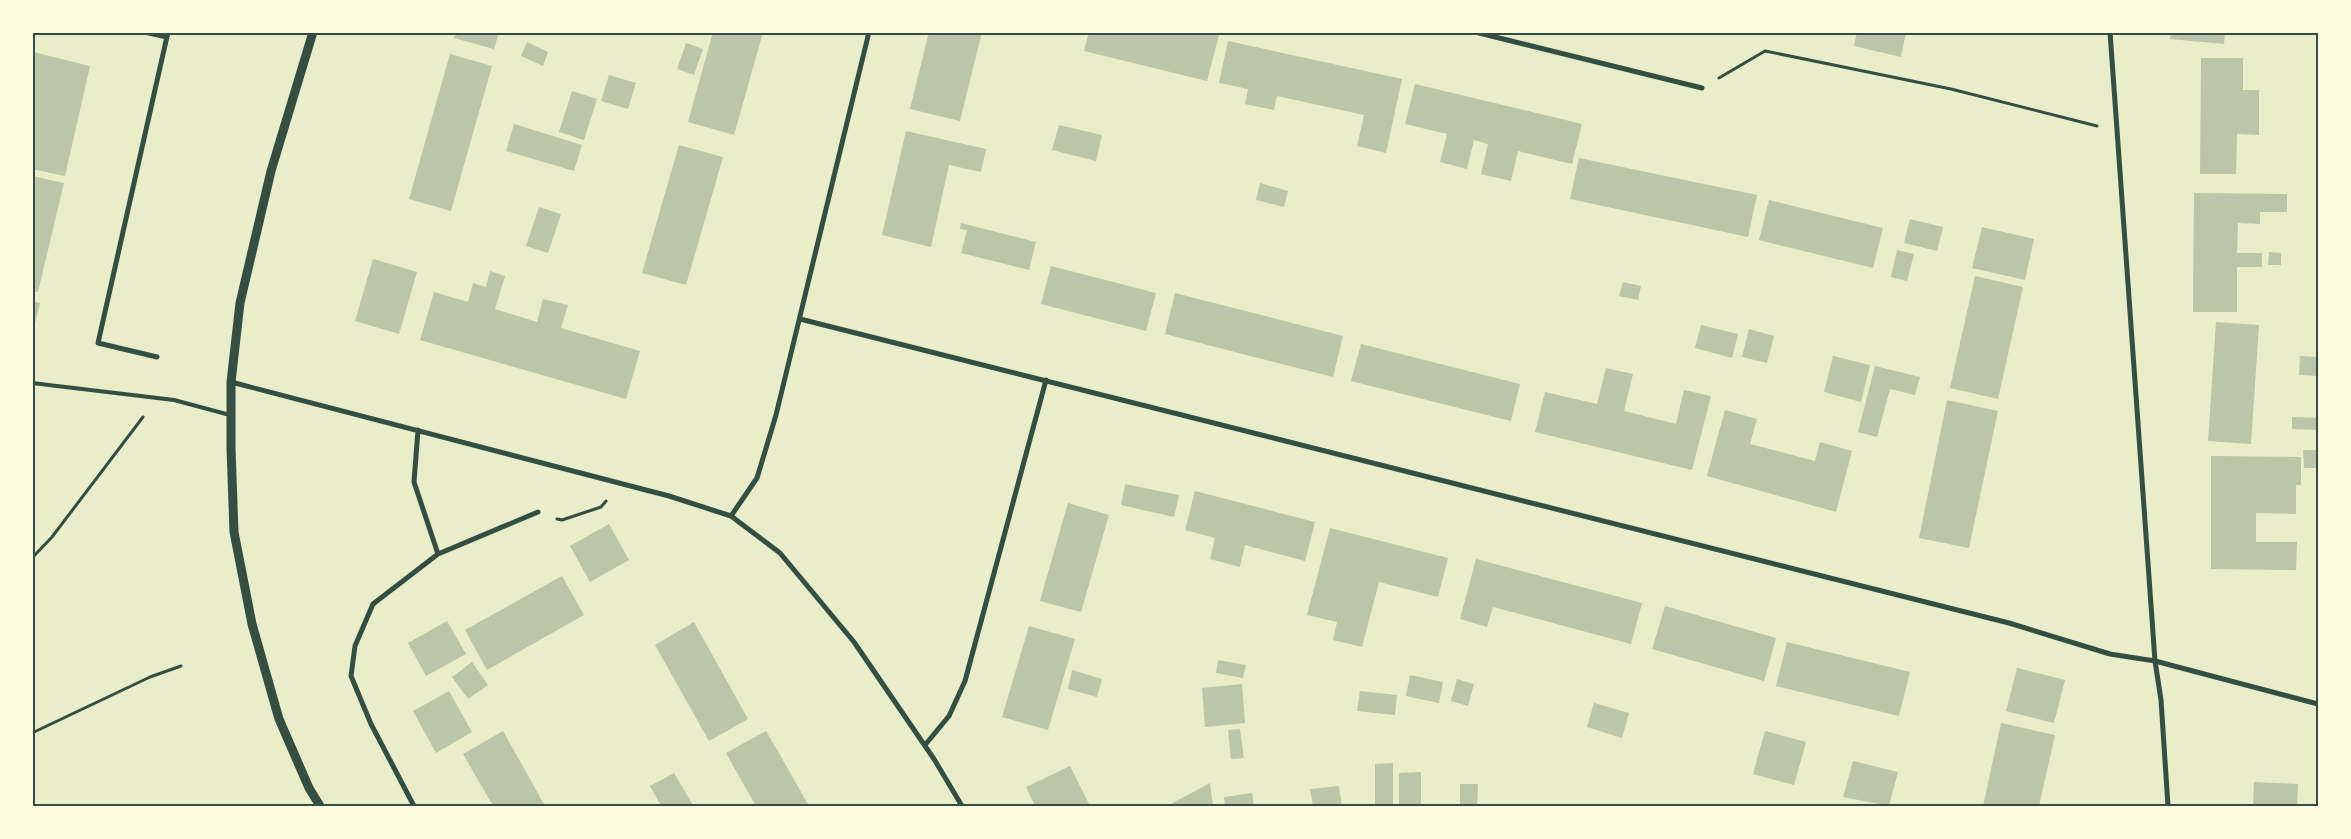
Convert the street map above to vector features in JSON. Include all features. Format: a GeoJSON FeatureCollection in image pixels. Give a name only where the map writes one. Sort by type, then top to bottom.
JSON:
{"type":"FeatureCollection","features":[{"type":"Feature","properties":{"kind":"street"},"geometry":{"type":"LineString","coordinates":[[144,32],[168,35],[98,343],[158,357]]}},
{"type":"Feature","properties":{"kind":"street"},"geometry":{"type":"LineString","coordinates":[[313,32],[271,171],[240,303],[231,382],[231,415],[234,532],[252,624],[279,719],[309,788],[320,806]]}},
{"type":"Feature","properties":{"kind":"street"},"geometry":{"type":"LineString","coordinates":[[731,516],[757,478],[776,415],[869,32]]}},
{"type":"Feature","properties":{"kind":"street"},"geometry":{"type":"LineString","coordinates":[[1475,32],[1702,88]]}},
{"type":"Feature","properties":{"kind":"street"},"geometry":{"type":"LineString","coordinates":[[2110,32],[2155,661],[2161,700],[2168,806]]}},
{"type":"Feature","properties":{"kind":"street"},"geometry":{"type":"LineString","coordinates":[[800,319],[2009,623],[2110,654],[2155,661],[2318,704]]}},
{"type":"Feature","properties":{"kind":"street"},"geometry":{"type":"LineString","coordinates":[[925,745],[949,716],[965,681],[1046,380]]}},
{"type":"Feature","properties":{"kind":"street"},"geometry":{"type":"LineString","coordinates":[[231,382],[621,484],[731,516],[780,553],[854,642],[925,745],[962,806]]}},
{"type":"Feature","properties":{"kind":"street"},"geometry":{"type":"LineString","coordinates":[[418,430],[414,482],[438,554]]}},
{"type":"Feature","properties":{"kind":"street"},"geometry":{"type":"LineString","coordinates":[[414,806],[371,724],[351,676],[355,646],[372,604],[438,554],[538,512]]}},
{"type":"Feature","properties":{"kind":"lane"},"geometry":{"type":"LineString","coordinates":[[32,384],[174,400],[231,415]]}},
{"type":"Feature","properties":{"kind":"path"},"geometry":{"type":"LineString","coordinates":[[1702,88],[1765,51],[1951,89],[2117,131]]}},
{"type":"Feature","properties":{"kind":"path"},"geometry":{"type":"LineString","coordinates":[[32,558],[52,537],[157,398]]}},
{"type":"Feature","properties":{"kind":"path"},"geometry":{"type":"LineString","coordinates":[[538,512],[562,520],[601,507],[621,484]]}},
{"type":"Feature","properties":{"kind":"path"},"geometry":{"type":"LineString","coordinates":[[32,733],[150,677],[182,666]]}},
{"type":"Feature","properties":{"kind":"building"},"geometry":{"type":"Polygon","coordinates":[[[455,32],[499,32],[494,49],[454,38],[455,32]]]}},
{"type":"Feature","properties":{"kind":"building"},"geometry":{"type":"Polygon","coordinates":[[[713,32],[763,32],[734,135],[688,122],[713,32]]]}},
{"type":"Feature","properties":{"kind":"building"},"geometry":{"type":"Polygon","coordinates":[[[929,32],[982,32],[960,121],[910,109],[929,32]]]}},
{"type":"Feature","properties":{"kind":"building"},"geometry":{"type":"Polygon","coordinates":[[[1089,32],[1207,32],[1219,35],[1207,81],[1084,51],[1089,32]]]}},
{"type":"Feature","properties":{"kind":"building"},"geometry":{"type":"Polygon","coordinates":[[[1857,32],[1906,32],[1901,57],[1854,46],[1857,32]]]}},
{"type":"Feature","properties":{"kind":"building"},"geometry":{"type":"Polygon","coordinates":[[[2171,32],[2225,32],[2224,44],[2170,39],[2171,32]]]}},
{"type":"Feature","properties":{"kind":"building"},"geometry":{"type":"Polygon","coordinates":[[[1228,41],[1402,79],[1386,153],[1357,146],[1364,115],[1277,96],[1274,110],[1245,104],[1248,89],[1219,83],[1228,41]]]}},
{"type":"Feature","properties":{"kind":"building"},"geometry":{"type":"Polygon","coordinates":[[[527,42],[548,52],[543,66],[521,56],[527,42]]]}},
{"type":"Feature","properties":{"kind":"building"},"geometry":{"type":"Polygon","coordinates":[[[686,43],[703,49],[694,75],[677,69],[686,43]]]}},
{"type":"Feature","properties":{"kind":"building"},"geometry":{"type":"Polygon","coordinates":[[[33,52],[90,66],[65,176],[32,169],[33,52]]]}},
{"type":"Feature","properties":{"kind":"building"},"geometry":{"type":"Polygon","coordinates":[[[450,54],[492,66],[451,211],[409,199],[450,54]]]}},
{"type":"Feature","properties":{"kind":"building"},"geometry":{"type":"Polygon","coordinates":[[[2201,58],[2243,58],[2243,90],[2259,90],[2259,135],[2237,134],[2236,174],[2200,174],[2201,58]]]}},
{"type":"Feature","properties":{"kind":"building"},"geometry":{"type":"Polygon","coordinates":[[[609,75],[636,83],[628,109],[601,101],[609,75]]]}},
{"type":"Feature","properties":{"kind":"building"},"geometry":{"type":"Polygon","coordinates":[[[1415,84],[1582,124],[1572,164],[1518,151],[1511,181],[1481,174],[1488,144],[1474,140],[1467,169],[1440,162],[1447,134],[1405,124],[1415,84]]]}},
{"type":"Feature","properties":{"kind":"building"},"geometry":{"type":"Polygon","coordinates":[[[572,91],[597,99],[584,140],[559,132],[572,91]]]}},
{"type":"Feature","properties":{"kind":"building"},"geometry":{"type":"Polygon","coordinates":[[[514,124],[582,145],[574,171],[506,151],[514,124]]]}},
{"type":"Feature","properties":{"kind":"building"},"geometry":{"type":"Polygon","coordinates":[[[1059,125],[1102,135],[1096,161],[1052,150],[1059,125]]]}},
{"type":"Feature","properties":{"kind":"building"},"geometry":{"type":"Polygon","coordinates":[[[906,131],[986,149],[981,172],[949,165],[931,247],[882,235],[906,131]]]}},
{"type":"Feature","properties":{"kind":"building"},"geometry":{"type":"Polygon","coordinates":[[[679,145],[723,157],[686,285],[642,273],[679,145]]]}},
{"type":"Feature","properties":{"kind":"building"},"geometry":{"type":"Polygon","coordinates":[[[1579,158],[1757,195],[1748,237],[1570,199],[1579,158]]]}},
{"type":"Feature","properties":{"kind":"building"},"geometry":{"type":"Polygon","coordinates":[[[32,176],[64,183],[38,292],[32,291],[32,176]]]}},
{"type":"Feature","properties":{"kind":"building"},"geometry":{"type":"Polygon","coordinates":[[[1260,183],[1288,191],[1284,207],[1256,200],[1260,183]]]}},
{"type":"Feature","properties":{"kind":"building"},"geometry":{"type":"Polygon","coordinates":[[[2194,193],[2287,194],[2287,212],[2260,212],[2260,224],[2238,223],[2237,253],[2262,253],[2262,267],[2237,267],[2237,312],[2193,312],[2194,193]]]}},
{"type":"Feature","properties":{"kind":"building"},"geometry":{"type":"Polygon","coordinates":[[[1769,200],[1883,228],[1873,268],[1759,240],[1769,200]]]}},
{"type":"Feature","properties":{"kind":"building"},"geometry":{"type":"Polygon","coordinates":[[[539,207],[561,214],[548,253],[526,246],[539,207]]]}},
{"type":"Feature","properties":{"kind":"building"},"geometry":{"type":"Polygon","coordinates":[[[1910,219],[1943,227],[1937,251],[1904,243],[1910,219]]]}},
{"type":"Feature","properties":{"kind":"building"},"geometry":{"type":"Polygon","coordinates":[[[961,223],[1036,242],[1029,270],[961,253],[967,230],[960,229],[961,223]]]}},
{"type":"Feature","properties":{"kind":"building"},"geometry":{"type":"Polygon","coordinates":[[[1982,227],[2034,239],[2025,280],[1972,268],[1982,227]]]}},
{"type":"Feature","properties":{"kind":"building"},"geometry":{"type":"Polygon","coordinates":[[[1897,250],[1914,254],[1907,281],[1891,277],[1897,250]]]}},
{"type":"Feature","properties":{"kind":"building"},"geometry":{"type":"Polygon","coordinates":[[[2269,252],[2281,253],[2281,265],[2268,265],[2269,252]]]}},
{"type":"Feature","properties":{"kind":"building"},"geometry":{"type":"Polygon","coordinates":[[[373,259],[417,272],[399,334],[355,321],[373,259]]]}},
{"type":"Feature","properties":{"kind":"building"},"geometry":{"type":"Polygon","coordinates":[[[1051,266],[1156,293],[1146,331],[1041,304],[1051,266]]]}},
{"type":"Feature","properties":{"kind":"building"},"geometry":{"type":"Polygon","coordinates":[[[490,271],[505,276],[495,309],[537,322],[543,299],[568,305],[561,328],[640,351],[626,399],[420,340],[434,292],[468,302],[473,283],[486,287],[490,271]]]}},
{"type":"Feature","properties":{"kind":"building"},"geometry":{"type":"Polygon","coordinates":[[[1975,276],[2023,287],[1998,399],[1950,388],[1975,276]]]}},
{"type":"Feature","properties":{"kind":"building"},"geometry":{"type":"Polygon","coordinates":[[[1623,282],[1641,286],[1638,300],[1619,296],[1623,282]]]}},
{"type":"Feature","properties":{"kind":"building"},"geometry":{"type":"Polygon","coordinates":[[[1175,293],[1343,336],[1333,377],[1165,334],[1175,293]]]}},
{"type":"Feature","properties":{"kind":"building"},"geometry":{"type":"Polygon","coordinates":[[[32,301],[40,303],[33,331],[32,330],[32,301]]]}},
{"type":"Feature","properties":{"kind":"building"},"geometry":{"type":"Polygon","coordinates":[[[2216,322],[2259,325],[2251,444],[2208,441],[2216,322]]]}},
{"type":"Feature","properties":{"kind":"building"},"geometry":{"type":"Polygon","coordinates":[[[1701,325],[1738,334],[1732,358],[1695,348],[1701,325]]]}},
{"type":"Feature","properties":{"kind":"building"},"geometry":{"type":"Polygon","coordinates":[[[1749,329],[1774,336],[1767,363],[1742,357],[1749,329]]]}},
{"type":"Feature","properties":{"kind":"building"},"geometry":{"type":"Polygon","coordinates":[[[1361,344],[1520,384],[1511,421],[1351,381],[1361,344]]]}},
{"type":"Feature","properties":{"kind":"building"},"geometry":{"type":"Polygon","coordinates":[[[1833,356],[1870,365],[1861,402],[1824,392],[1833,356]]]}},
{"type":"Feature","properties":{"kind":"building"},"geometry":{"type":"Polygon","coordinates":[[[2300,356],[2318,357],[2318,376],[2299,375],[2300,356]]]}},
{"type":"Feature","properties":{"kind":"building"},"geometry":{"type":"Polygon","coordinates":[[[1875,366],[1920,377],[1915,395],[1890,389],[1877,437],[1858,432],[1875,366]]]}},
{"type":"Feature","properties":{"kind":"building"},"geometry":{"type":"Polygon","coordinates":[[[1606,368],[1633,374],[1624,411],[1676,424],[1684,390],[1711,396],[1692,470],[1535,432],[1545,392],[1597,404],[1606,368]]]}},
{"type":"Feature","properties":{"kind":"building"},"geometry":{"type":"Polygon","coordinates":[[[1947,400],[1998,411],[1969,548],[1919,538],[1947,400]]]}},
{"type":"Feature","properties":{"kind":"building"},"geometry":{"type":"Polygon","coordinates":[[[1725,410],[1757,419],[1750,444],[1815,461],[1820,442],[1852,451],[1836,512],[1707,476],[1725,410]]]}},
{"type":"Feature","properties":{"kind":"building"},"geometry":{"type":"Polygon","coordinates":[[[2292,417],[2318,418],[2318,430],[2292,429],[2292,417]]]}},
{"type":"Feature","properties":{"kind":"building"},"geometry":{"type":"Polygon","coordinates":[[[2303,450],[2318,450],[2318,468],[2304,468],[2303,450]]]}},
{"type":"Feature","properties":{"kind":"building"},"geometry":{"type":"Polygon","coordinates":[[[2211,456],[2301,457],[2301,485],[2296,485],[2296,514],[2256,513],[2256,542],[2297,542],[2296,570],[2211,569],[2211,456]]]}},
{"type":"Feature","properties":{"kind":"building"},"geometry":{"type":"Polygon","coordinates":[[[1125,484],[1179,495],[1174,517],[1121,505],[1125,484]]]}},
{"type":"Feature","properties":{"kind":"building"},"geometry":{"type":"Polygon","coordinates":[[[1195,491],[1315,522],[1305,561],[1245,545],[1240,567],[1210,559],[1215,538],[1185,530],[1195,491]]]}},
{"type":"Feature","properties":{"kind":"building"},"geometry":{"type":"Polygon","coordinates":[[[1068,503],[1109,515],[1081,612],[1040,601],[1068,503]]]}},
{"type":"Feature","properties":{"kind":"building"},"geometry":{"type":"Polygon","coordinates":[[[609,524],[629,560],[590,582],[570,546],[609,524]]]}},
{"type":"Feature","properties":{"kind":"building"},"geometry":{"type":"Polygon","coordinates":[[[1330,528],[1448,558],[1438,597],[1379,582],[1362,647],[1333,640],[1337,622],[1307,615],[1330,528]]]}},
{"type":"Feature","properties":{"kind":"building"},"geometry":{"type":"Polygon","coordinates":[[[1476,559],[1642,603],[1631,644],[1493,607],[1487,627],[1460,619],[1476,559]]]}},
{"type":"Feature","properties":{"kind":"building"},"geometry":{"type":"Polygon","coordinates":[[[562,576],[584,615],[487,670],[465,630],[562,576]]]}},
{"type":"Feature","properties":{"kind":"building"},"geometry":{"type":"Polygon","coordinates":[[[1665,606],[1776,638],[1764,681],[1652,649],[1665,606]]]}},
{"type":"Feature","properties":{"kind":"building"},"geometry":{"type":"Polygon","coordinates":[[[447,621],[466,654],[426,676],[408,643],[447,621]]]}},
{"type":"Feature","properties":{"kind":"building"},"geometry":{"type":"Polygon","coordinates":[[[694,622],[748,719],[709,741],[655,645],[694,622]]]}},
{"type":"Feature","properties":{"kind":"building"},"geometry":{"type":"Polygon","coordinates":[[[1029,626],[1075,639],[1048,730],[1002,717],[1029,626]]]}},
{"type":"Feature","properties":{"kind":"building"},"geometry":{"type":"Polygon","coordinates":[[[1787,642],[1910,672],[1899,716],[1776,686],[1787,642]]]}},
{"type":"Feature","properties":{"kind":"building"},"geometry":{"type":"Polygon","coordinates":[[[1218,660],[1246,665],[1243,678],[1216,673],[1218,660]]]}},
{"type":"Feature","properties":{"kind":"building"},"geometry":{"type":"Polygon","coordinates":[[[472,662],[488,685],[468,699],[452,677],[472,662]]]}},
{"type":"Feature","properties":{"kind":"building"},"geometry":{"type":"Polygon","coordinates":[[[2017,668],[2065,680],[2054,723],[2006,711],[2017,668]]]}},
{"type":"Feature","properties":{"kind":"building"},"geometry":{"type":"Polygon","coordinates":[[[1072,670],[1102,679],[1097,697],[1068,689],[1072,670]]]}},
{"type":"Feature","properties":{"kind":"building"},"geometry":{"type":"Polygon","coordinates":[[[1410,675],[1443,682],[1439,703],[1406,696],[1410,675]]]}},
{"type":"Feature","properties":{"kind":"building"},"geometry":{"type":"Polygon","coordinates":[[[1457,679],[1474,684],[1468,706],[1451,701],[1457,679]]]}},
{"type":"Feature","properties":{"kind":"building"},"geometry":{"type":"Polygon","coordinates":[[[1242,684],[1245,723],[1205,727],[1202,688],[1242,684]]]}},
{"type":"Feature","properties":{"kind":"building"},"geometry":{"type":"Polygon","coordinates":[[[449,691],[472,732],[436,753],[413,711],[449,691]]]}},
{"type":"Feature","properties":{"kind":"building"},"geometry":{"type":"Polygon","coordinates":[[[1360,691],[1397,695],[1395,715],[1357,711],[1360,691]]]}},
{"type":"Feature","properties":{"kind":"building"},"geometry":{"type":"Polygon","coordinates":[[[1594,703],[1629,713],[1622,738],[1587,727],[1594,703]]]}},
{"type":"Feature","properties":{"kind":"building"},"geometry":{"type":"Polygon","coordinates":[[[2001,723],[2055,735],[2039,806],[1983,806],[2001,723]]]}},
{"type":"Feature","properties":{"kind":"building"},"geometry":{"type":"Polygon","coordinates":[[[1240,729],[1244,758],[1231,759],[1228,730],[1240,729]]]}},
{"type":"Feature","properties":{"kind":"building"},"geometry":{"type":"Polygon","coordinates":[[[503,731],[545,806],[493,806],[463,754],[503,731]]]}},
{"type":"Feature","properties":{"kind":"building"},"geometry":{"type":"Polygon","coordinates":[[[766,731],[809,806],[756,806],[726,753],[766,731]]]}},
{"type":"Feature","properties":{"kind":"building"},"geometry":{"type":"Polygon","coordinates":[[[1765,731],[1806,742],[1794,785],[1753,774],[1765,731]]]}},
{"type":"Feature","properties":{"kind":"building"},"geometry":{"type":"Polygon","coordinates":[[[1853,761],[1898,772],[1889,806],[1843,797],[1853,761]]]}},
{"type":"Feature","properties":{"kind":"building"},"geometry":{"type":"Polygon","coordinates":[[[1393,763],[1393,806],[1375,806],[1375,764],[1393,763]]]}},
{"type":"Feature","properties":{"kind":"building"},"geometry":{"type":"Polygon","coordinates":[[[1070,766],[1090,806],[1035,806],[1026,787],[1070,766]]]}},
{"type":"Feature","properties":{"kind":"building"},"geometry":{"type":"Polygon","coordinates":[[[1421,772],[1421,806],[1399,806],[1399,773],[1421,772]]]}},
{"type":"Feature","properties":{"kind":"building"},"geometry":{"type":"Polygon","coordinates":[[[674,773],[693,805],[661,806],[650,786],[674,773]]]}},
{"type":"Feature","properties":{"kind":"building"},"geometry":{"type":"Polygon","coordinates":[[[2254,782],[2298,784],[2297,806],[2253,806],[2254,782]]]}},
{"type":"Feature","properties":{"kind":"building"},"geometry":{"type":"Polygon","coordinates":[[[1210,783],[1213,806],[1167,806],[1210,783]]]}},
{"type":"Feature","properties":{"kind":"building"},"geometry":{"type":"Polygon","coordinates":[[[1460,784],[1478,784],[1477,806],[1460,806],[1460,784]]]}},
{"type":"Feature","properties":{"kind":"building"},"geometry":{"type":"Polygon","coordinates":[[[1339,786],[1342,806],[1313,806],[1310,789],[1339,786]]]}},
{"type":"Feature","properties":{"kind":"building"},"geometry":{"type":"Polygon","coordinates":[[[1252,793],[1254,806],[1225,806],[1224,797],[1252,793]]]}}]}
